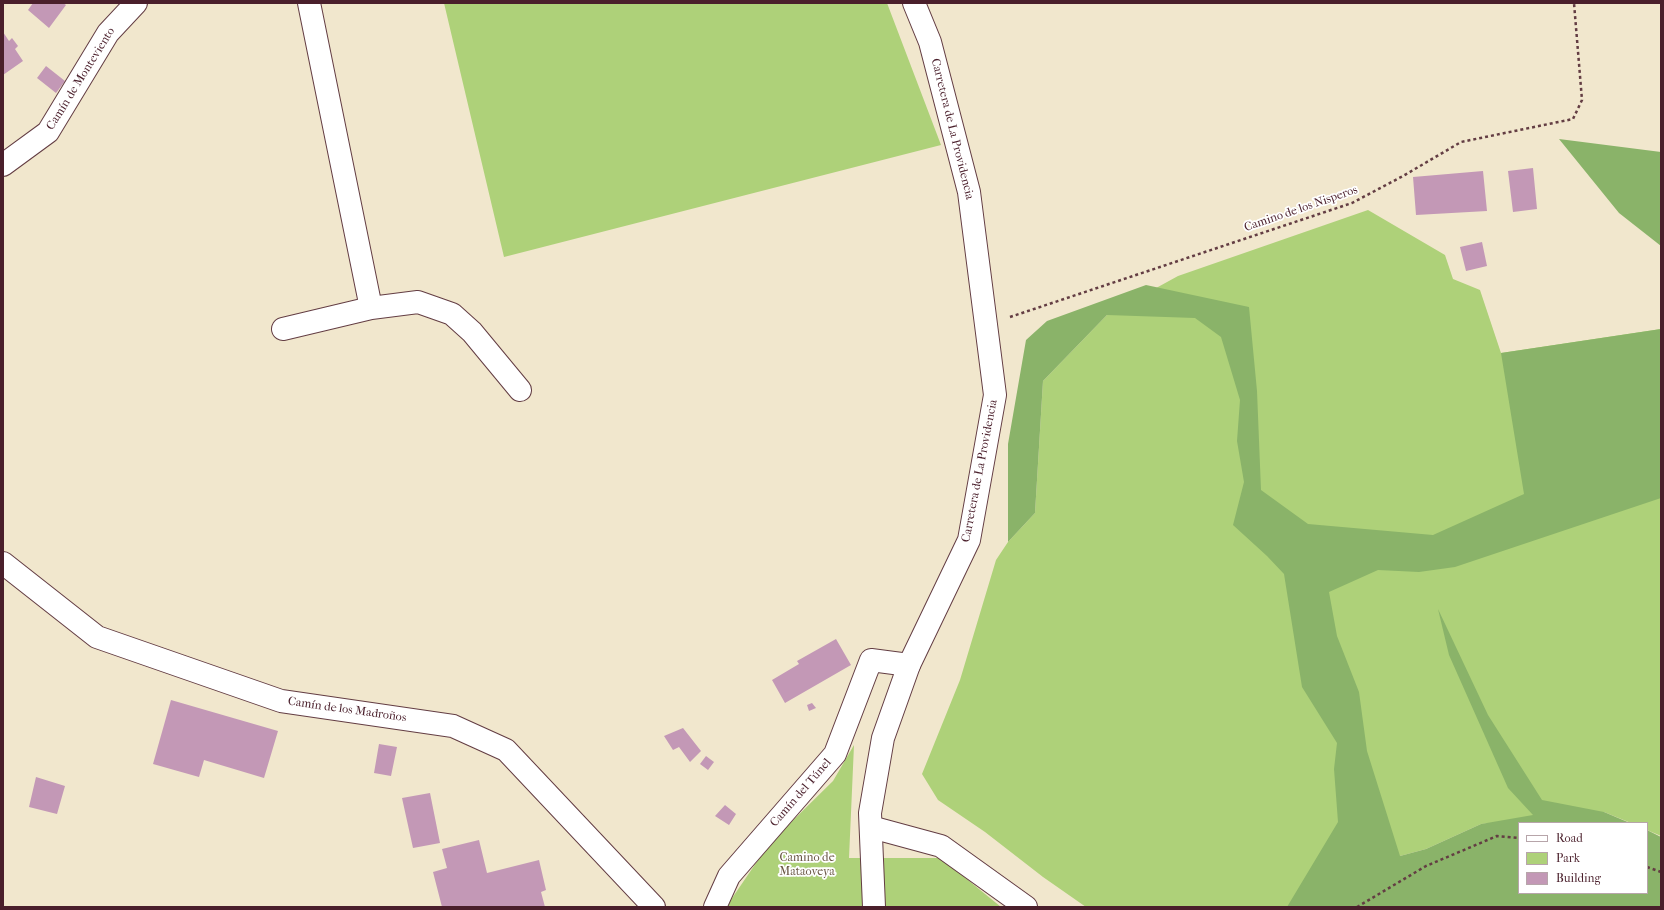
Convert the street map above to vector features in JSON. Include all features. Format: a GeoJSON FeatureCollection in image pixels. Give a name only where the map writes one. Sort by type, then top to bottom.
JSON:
{"type":"FeatureCollection","features":[{"type":"Feature","properties":{"kind":"street","name":"Camín de Monteviento"},"geometry":{"type":"LineString","coordinates":[[3,165],[48,132],[108,33],[136,3]]}},
{"type":"Feature","properties":{"kind":"street"},"geometry":{"type":"LineString","coordinates":[[309,3],[371,308]]}},
{"type":"Feature","properties":{"kind":"street","name":"Carretera de La Providencia"},"geometry":{"type":"LineString","coordinates":[[874,907],[870,813],[883,738],[909,665],[969,540],[996,395],[969,192],[930,42],[914,3]]}},
{"type":"Feature","properties":{"kind":"street"},"geometry":{"type":"LineString","coordinates":[[283,329],[371,308],[418,302],[452,314],[472,332],[520,390]]}},
{"type":"Feature","properties":{"kind":"street","name":"Camín de los Madroños"},"geometry":{"type":"LineString","coordinates":[[3,563],[97,637],[281,701],[453,726],[506,750],[654,907]]}},
{"type":"Feature","properties":{"kind":"street","name":"Camín del Túnel"},"geometry":{"type":"LineString","coordinates":[[715,907],[729,876],[835,754],[871,660],[909,665]]}},
{"type":"Feature","properties":{"kind":"street"},"geometry":{"type":"LineString","coordinates":[[871,827],[941,846],[1026,907]]}},
{"type":"Feature","properties":{"kind":"path","name":"Camino de los Nisperos"},"geometry":{"type":"LineString","coordinates":[[987,324],[1352,203],[1403,176],[1461,142],[1573,119],[1582,100],[1574,3]]}},
{"type":"Feature","properties":{"kind":"path"},"geometry":{"type":"LineString","coordinates":[[1358,907],[1433,863],[1497,836],[1518,838]]}},
{"type":"Feature","properties":{"kind":"path"},"geometry":{"type":"LineString","coordinates":[[1648,867],[1661,872]]}},
{"type":"Feature","properties":{"kind":"green space"},"geometry":{"type":"Polygon","coordinates":[[[444,3],[887,3],[941,145],[504,257],[444,3]]]}},
{"type":"Feature","properties":{"kind":"green space"},"geometry":{"type":"Polygon","coordinates":[[[1559,139],[1661,152],[1661,246],[1619,213],[1559,139]]]}},
{"type":"Feature","properties":{"kind":"green space"},"geometry":{"type":"Polygon","coordinates":[[[1368,210],[1445,255],[1453,279],[1480,290],[1501,353],[1661,329],[1661,836],[1648,830],[1648,822],[1629,822],[1604,812],[1481,824],[1426,849],[1400,856],[1325,907],[1086,907],[1043,877],[985,832],[938,800],[922,774],[960,680],[996,560],[1008,542],[1035,513],[1043,381],[1107,315],[1178,276],[1368,210]]]}},
{"type":"Feature","properties":{"kind":"green space"},"geometry":{"type":"Polygon","coordinates":[[[1146,285],[1249,307],[1257,391],[1261,490],[1308,524],[1433,535],[1524,494],[1501,353],[1661,329],[1661,498],[1455,567],[1419,572],[1378,570],[1329,592],[1337,636],[1359,692],[1367,751],[1400,856],[1426,849],[1481,824],[1533,815],[1508,788],[1449,655],[1438,609],[1488,715],[1542,800],[1604,812],[1628,822],[1518,822],[1518,894],[1648,894],[1648,830],[1661,837],[1661,907],[1287,907],[1338,822],[1334,769],[1337,743],[1302,687],[1284,574],[1267,556],[1233,525],[1244,482],[1237,441],[1240,400],[1221,337],[1195,318],[1107,315],[1043,381],[1035,513],[1008,542],[1008,444],[1026,340],[1047,321],[1146,285]]]}},
{"type":"Feature","properties":{"kind":"green space","name":"Camino de Mataoveya"},"geometry":{"type":"Polygon","coordinates":[[[854,745],[849,858],[941,858],[1001,907],[726,907],[769,844],[833,781],[854,745]]]}},
{"type":"Feature","properties":{"kind":"building"},"geometry":{"type":"Polygon","coordinates":[[[33,3],[63,3],[66,5],[49,28],[28,10],[33,3]]]}},
{"type":"Feature","properties":{"kind":"building"},"geometry":{"type":"Polygon","coordinates":[[[3,32],[9,41],[12,38],[18,46],[15,49],[23,61],[3,75],[3,32]]]}},
{"type":"Feature","properties":{"kind":"building"},"geometry":{"type":"Polygon","coordinates":[[[46,66],[65,81],[56,93],[37,78],[46,66]]]}},
{"type":"Feature","properties":{"kind":"building"},"geometry":{"type":"Polygon","coordinates":[[[1533,168],[1537,209],[1513,212],[1508,171],[1533,168]]]}},
{"type":"Feature","properties":{"kind":"building"},"geometry":{"type":"Polygon","coordinates":[[[1483,171],[1487,211],[1416,215],[1413,177],[1483,171]]]}},
{"type":"Feature","properties":{"kind":"building"},"geometry":{"type":"Polygon","coordinates":[[[1482,242],[1487,266],[1466,271],[1460,247],[1482,242]]]}},
{"type":"Feature","properties":{"kind":"building"},"geometry":{"type":"Polygon","coordinates":[[[836,639],[851,665],[785,703],[772,680],[799,664],[797,661],[836,639]]]}},
{"type":"Feature","properties":{"kind":"building"},"geometry":{"type":"Polygon","coordinates":[[[171,700],[278,731],[264,778],[204,760],[199,777],[153,764],[171,700]]]}},
{"type":"Feature","properties":{"kind":"building"},"geometry":{"type":"Polygon","coordinates":[[[812,703],[816,708],[809,711],[807,705],[812,703]]]}},
{"type":"Feature","properties":{"kind":"building"},"geometry":{"type":"Polygon","coordinates":[[[683,728],[701,751],[690,762],[679,747],[673,750],[664,736],[683,728]]]}},
{"type":"Feature","properties":{"kind":"building"},"geometry":{"type":"Polygon","coordinates":[[[379,744],[397,747],[391,776],[374,773],[379,744]]]}},
{"type":"Feature","properties":{"kind":"building"},"geometry":{"type":"Polygon","coordinates":[[[706,756],[714,762],[708,770],[700,764],[706,756]]]}},
{"type":"Feature","properties":{"kind":"building"},"geometry":{"type":"Polygon","coordinates":[[[36,777],[65,786],[57,814],[29,807],[36,777]]]}},
{"type":"Feature","properties":{"kind":"building"},"geometry":{"type":"Polygon","coordinates":[[[430,793],[440,843],[413,848],[402,798],[430,793]]]}},
{"type":"Feature","properties":{"kind":"building"},"geometry":{"type":"Polygon","coordinates":[[[725,805],[736,814],[729,825],[715,816],[725,805]]]}},
{"type":"Feature","properties":{"kind":"building"},"geometry":{"type":"Polygon","coordinates":[[[479,840],[487,873],[539,860],[546,890],[541,892],[545,907],[442,907],[433,872],[447,868],[442,849],[479,840]]]}}]}
